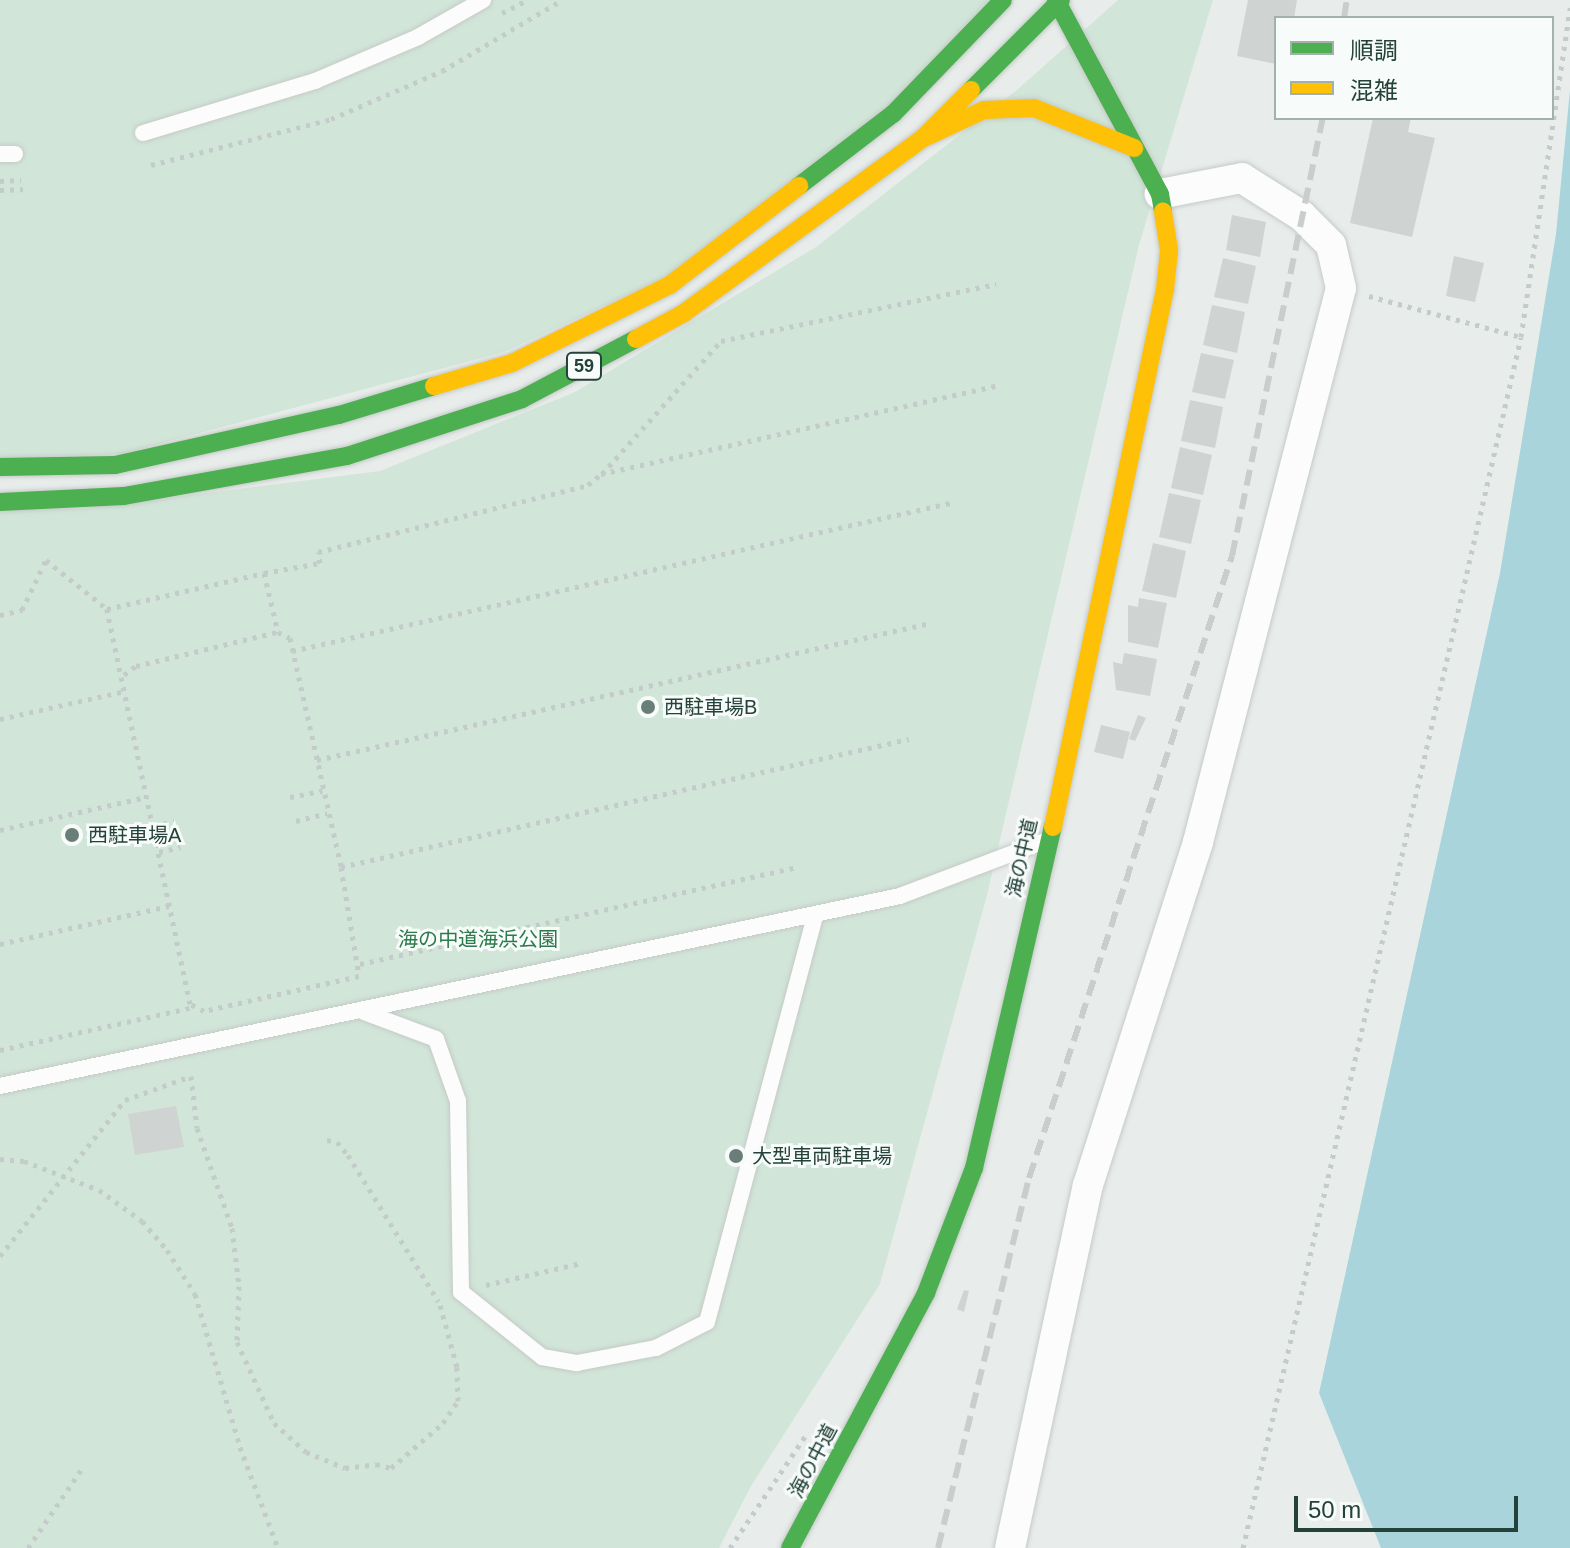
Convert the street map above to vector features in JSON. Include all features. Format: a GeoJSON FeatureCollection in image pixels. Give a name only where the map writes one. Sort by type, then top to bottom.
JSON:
{"type":"FeatureCollection","features":[{"type":"Feature","properties":{"kind":"main road","name":"59"},"geometry":{"type":"LineString","coordinates":[[0,467],[115,465],[339,415],[512,363],[670,285],[893,114],[1003,0]]}},
{"type":"Feature","properties":{"kind":"main road","name":"59"},"geometry":{"type":"LineString","coordinates":[[0,502],[124,496],[347,456],[522,399],[684,313],[923,138],[1058,2]]}},
{"type":"Feature","properties":{"kind":"main road","name":"海の中道"},"geometry":{"type":"LineString","coordinates":[[790,1548],[926,1293],[974,1168],[1050,840],[1165,289],[1169,250],[1160,194],[1058,2]]}},
{"type":"Feature","properties":{"kind":"main road"},"geometry":{"type":"LineString","coordinates":[[923,138],[984,110],[1034,108],[1134,148]]}},
{"type":"Feature","properties":{"kind":"street"},"geometry":{"type":"LineString","coordinates":[[1010,1548],[1088,1185],[1198,842],[1341,288],[1331,245],[1302,216],[1242,178],[1160,194]]}},
{"type":"Feature","properties":{"kind":"lane"},"geometry":{"type":"LineString","coordinates":[[143,133],[315,81],[418,37],[483,0]]}},
{"type":"Feature","properties":{"kind":"lane"},"geometry":{"type":"LineString","coordinates":[[0,1086],[900,896],[1050,840]]}},
{"type":"Feature","properties":{"kind":"lane"},"geometry":{"type":"LineString","coordinates":[[363,1011],[436,1039],[458,1101],[461,1292],[542,1357],[577,1363],[656,1348],[707,1322],[815,915]]}},
{"type":"Feature","properties":{"kind":"path"},"geometry":{"type":"LineString","coordinates":[[151,165],[331,119],[442,71],[562,0]]}},
{"type":"Feature","properties":{"kind":"path"},"geometry":{"type":"LineString","coordinates":[[1554,115],[1570,8]]}},
{"type":"Feature","properties":{"kind":"path"},"geometry":{"type":"LineString","coordinates":[[1243,1548],[1521,337],[1553,120]]}},
{"type":"Feature","properties":{"kind":"path"},"geometry":{"type":"LineString","coordinates":[[0,181],[21,180]]}},
{"type":"Feature","properties":{"kind":"path"},"geometry":{"type":"LineString","coordinates":[[0,190],[23,189]]}},
{"type":"Feature","properties":{"kind":"path"},"geometry":{"type":"LineString","coordinates":[[107,609],[320,563],[318,552],[588,485],[721,341],[996,284]]}},
{"type":"Feature","properties":{"kind":"path"},"geometry":{"type":"LineString","coordinates":[[1341,288],[1521,337]]}},
{"type":"Feature","properties":{"kind":"path"},"geometry":{"type":"LineString","coordinates":[[601,474],[998,385]]}},
{"type":"Feature","properties":{"kind":"path"},"geometry":{"type":"LineString","coordinates":[[292,651],[954,502]]}},
{"type":"Feature","properties":{"kind":"path"},"geometry":{"type":"LineString","coordinates":[[0,615],[22,610],[46,560],[107,609],[124,675],[169,906],[194,1007]]}},
{"type":"Feature","properties":{"kind":"path"},"geometry":{"type":"LineString","coordinates":[[264,573],[278,632]]}},
{"type":"Feature","properties":{"kind":"path"},"geometry":{"type":"LineString","coordinates":[[317,760],[926,624]]}},
{"type":"Feature","properties":{"kind":"path"},"geometry":{"type":"LineString","coordinates":[[0,1050],[194,1007],[204,1011],[359,976],[360,964],[341,867],[290,638],[278,632],[136,666],[124,675]]}},
{"type":"Feature","properties":{"kind":"path"},"geometry":{"type":"LineString","coordinates":[[0,719],[125,691]]}},
{"type":"Feature","properties":{"kind":"path"},"geometry":{"type":"LineString","coordinates":[[341,867],[909,739]]}},
{"type":"Feature","properties":{"kind":"path"},"geometry":{"type":"LineString","coordinates":[[290,797],[322,791]]}},
{"type":"Feature","properties":{"kind":"path"},"geometry":{"type":"LineString","coordinates":[[0,830],[147,797]]}},
{"type":"Feature","properties":{"kind":"path"},"geometry":{"type":"LineString","coordinates":[[296,821],[327,813]]}},
{"type":"Feature","properties":{"kind":"path"},"geometry":{"type":"LineString","coordinates":[[154,826],[174,821]]}},
{"type":"Feature","properties":{"kind":"path"},"geometry":{"type":"LineString","coordinates":[[159,852],[180,847]]}},
{"type":"Feature","properties":{"kind":"path"},"geometry":{"type":"LineString","coordinates":[[360,964],[793,868]]}},
{"type":"Feature","properties":{"kind":"path"},"geometry":{"type":"LineString","coordinates":[[0,944],[169,906]]}},
{"type":"Feature","properties":{"kind":"path"},"geometry":{"type":"LineString","coordinates":[[0,1256],[125,1100],[191,1076],[197,1128],[232,1228],[239,1286],[237,1342],[274,1423],[306,1452],[345,1468],[376,1464],[391,1468],[443,1423],[458,1401],[457,1367],[438,1301],[348,1155],[337,1142],[327,1140]]}},
{"type":"Feature","properties":{"kind":"path"},"geometry":{"type":"LineString","coordinates":[[0,1159],[65,1175],[99,1190],[142,1221],[195,1294],[240,1447],[278,1548]]}},
{"type":"Feature","properties":{"kind":"path"},"geometry":{"type":"LineString","coordinates":[[438,1301],[461,1292],[581,1263]]}},
{"type":"Feature","properties":{"kind":"path"},"geometry":{"type":"LineString","coordinates":[[730,1548],[813,1425]]}},
{"type":"Feature","properties":{"kind":"path"},"geometry":{"type":"LineString","coordinates":[[28,1548],[83,1467]]}},
{"type":"Feature","properties":{"kind":"green space"},"geometry":{"type":"Polygon","coordinates":[[[0,0],[989,0],[887,108],[668,276],[504,352],[121,454],[0,459],[0,0]]]}},
{"type":"Feature","properties":{"kind":"green space","name":"海の中道海浜公園"},"geometry":{"type":"Polygon","coordinates":[[[1118,0],[1213,0],[1139,245],[987,895],[880,1284],[751,1486],[719,1548],[0,1548],[0,507],[80,509],[380,471],[575,392],[816,247],[1017,90],[1118,0]]]}},
{"type":"Feature","properties":{"kind":"water"},"geometry":{"type":"Polygon","coordinates":[[[1570,90],[1570,1548],[1381,1548],[1319,1393],[1500,573],[1556,234],[1570,90]]]}},
{"type":"Feature","properties":{"kind":"building"},"geometry":{"type":"Polygon","coordinates":[[[1248,0],[1297,0],[1294,16],[1274,16],[1274,64],[1237,56],[1248,0]]]}},
{"type":"Feature","properties":{"kind":"building"},"geometry":{"type":"Polygon","coordinates":[[[1373,120],[1411,120],[1408,132],[1435,138],[1412,237],[1350,223],[1373,120]]]}},
{"type":"Feature","properties":{"kind":"building"},"geometry":{"type":"Polygon","coordinates":[[[1232,215],[1266,222],[1260,257],[1226,250],[1232,215]]]}},
{"type":"Feature","properties":{"kind":"building"},"geometry":{"type":"Polygon","coordinates":[[[1454,256],[1484,263],[1475,302],[1446,296],[1454,256]]]}},
{"type":"Feature","properties":{"kind":"building"},"geometry":{"type":"Polygon","coordinates":[[[1223,258],[1256,266],[1248,304],[1214,297],[1223,258]]]}},
{"type":"Feature","properties":{"kind":"building"},"geometry":{"type":"Polygon","coordinates":[[[1212,305],[1245,312],[1237,353],[1203,345],[1212,305]]]}},
{"type":"Feature","properties":{"kind":"building"},"geometry":{"type":"Polygon","coordinates":[[[1201,353],[1234,360],[1225,399],[1192,392],[1201,353]]]}},
{"type":"Feature","properties":{"kind":"building"},"geometry":{"type":"Polygon","coordinates":[[[1190,400],[1223,407],[1215,448],[1181,441],[1190,400]]]}},
{"type":"Feature","properties":{"kind":"building"},"geometry":{"type":"Polygon","coordinates":[[[1180,447],[1212,455],[1203,495],[1171,488],[1180,447]]]}},
{"type":"Feature","properties":{"kind":"building"},"geometry":{"type":"Polygon","coordinates":[[[1169,493],[1201,500],[1191,544],[1159,537],[1169,493]]]}},
{"type":"Feature","properties":{"kind":"building"},"geometry":{"type":"Polygon","coordinates":[[[1153,543],[1186,551],[1176,598],[1142,591],[1153,543]]]}},
{"type":"Feature","properties":{"kind":"building"},"geometry":{"type":"Polygon","coordinates":[[[1139,598],[1167,603],[1158,648],[1128,642],[1128,605],[1138,607],[1139,598]]]}},
{"type":"Feature","properties":{"kind":"building"},"geometry":{"type":"Polygon","coordinates":[[[1124,653],[1157,659],[1150,696],[1116,690],[1113,662],[1122,664],[1124,653]]]}},
{"type":"Feature","properties":{"kind":"building"},"geometry":{"type":"Polygon","coordinates":[[[1138,715],[1146,718],[1135,741],[1129,739],[1138,715]]]}},
{"type":"Feature","properties":{"kind":"building"},"geometry":{"type":"Polygon","coordinates":[[[1101,725],[1130,732],[1123,759],[1094,752],[1101,725]]]}},
{"type":"Feature","properties":{"kind":"building"},"geometry":{"type":"Polygon","coordinates":[[[176,1106],[184,1147],[135,1155],[128,1114],[176,1106]]]}},
{"type":"Feature","properties":{"kind":"building"},"geometry":{"type":"Polygon","coordinates":[[[964,1290],[969,1291],[964,1312],[957,1309],[964,1290]]]}},
{"type":"Feature","properties":{"kind":"railway"},"geometry":{"type":"LineString","coordinates":[[1344,16],[1347,0]]}},
{"type":"Feature","properties":{"kind":"railway"},"geometry":{"type":"LineString","coordinates":[[938,1548],[1029,1178],[1232,556],[1323,120]]}},
{"type":"Feature","properties":{"kind":"traffic: fast"},"geometry":{"type":"LineString","coordinates":[[799,186],[893,114],[1003,0]]}},
{"type":"Feature","properties":{"kind":"traffic: fast"},"geometry":{"type":"LineString","coordinates":[[1056,0],[1160,194],[1163,211]]}},
{"type":"Feature","properties":{"kind":"traffic: fast"},"geometry":{"type":"LineString","coordinates":[[971,90],[1061,0]]}},
{"type":"Feature","properties":{"kind":"traffic: fast"},"geometry":{"type":"LineString","coordinates":[[0,502],[124,496],[347,456],[522,399],[636,339]]}},
{"type":"Feature","properties":{"kind":"traffic: fast"},"geometry":{"type":"LineString","coordinates":[[0,467],[115,465],[339,415],[434,386]]}},
{"type":"Feature","properties":{"kind":"traffic: fast"},"geometry":{"type":"LineString","coordinates":[[790,1548],[926,1293],[974,1168],[1053,827]]}},
{"type":"Feature","properties":{"kind":"traffic: slow"},"geometry":{"type":"LineString","coordinates":[[636,339],[684,313],[923,138],[971,90]]}},
{"type":"Feature","properties":{"kind":"traffic: slow"},"geometry":{"type":"LineString","coordinates":[[928,136],[984,110],[1034,108],[1134,148]]}},
{"type":"Feature","properties":{"kind":"traffic: slow"},"geometry":{"type":"LineString","coordinates":[[434,386],[512,363],[670,285],[799,186]]}},
{"type":"Feature","properties":{"kind":"traffic: slow"},"geometry":{"type":"LineString","coordinates":[[1053,827],[1165,289],[1169,250],[1163,211]]}},
{"type":"Feature","properties":{"kind":"place","name":"西駐車場B"},"geometry":{"type":"Point","coordinates":[648,707]}},
{"type":"Feature","properties":{"kind":"place","name":"西駐車場A"},"geometry":{"type":"Point","coordinates":[72,835]}},
{"type":"Feature","properties":{"kind":"place","name":"大型車両駐車場"},"geometry":{"type":"Point","coordinates":[736,1156]}}]}
